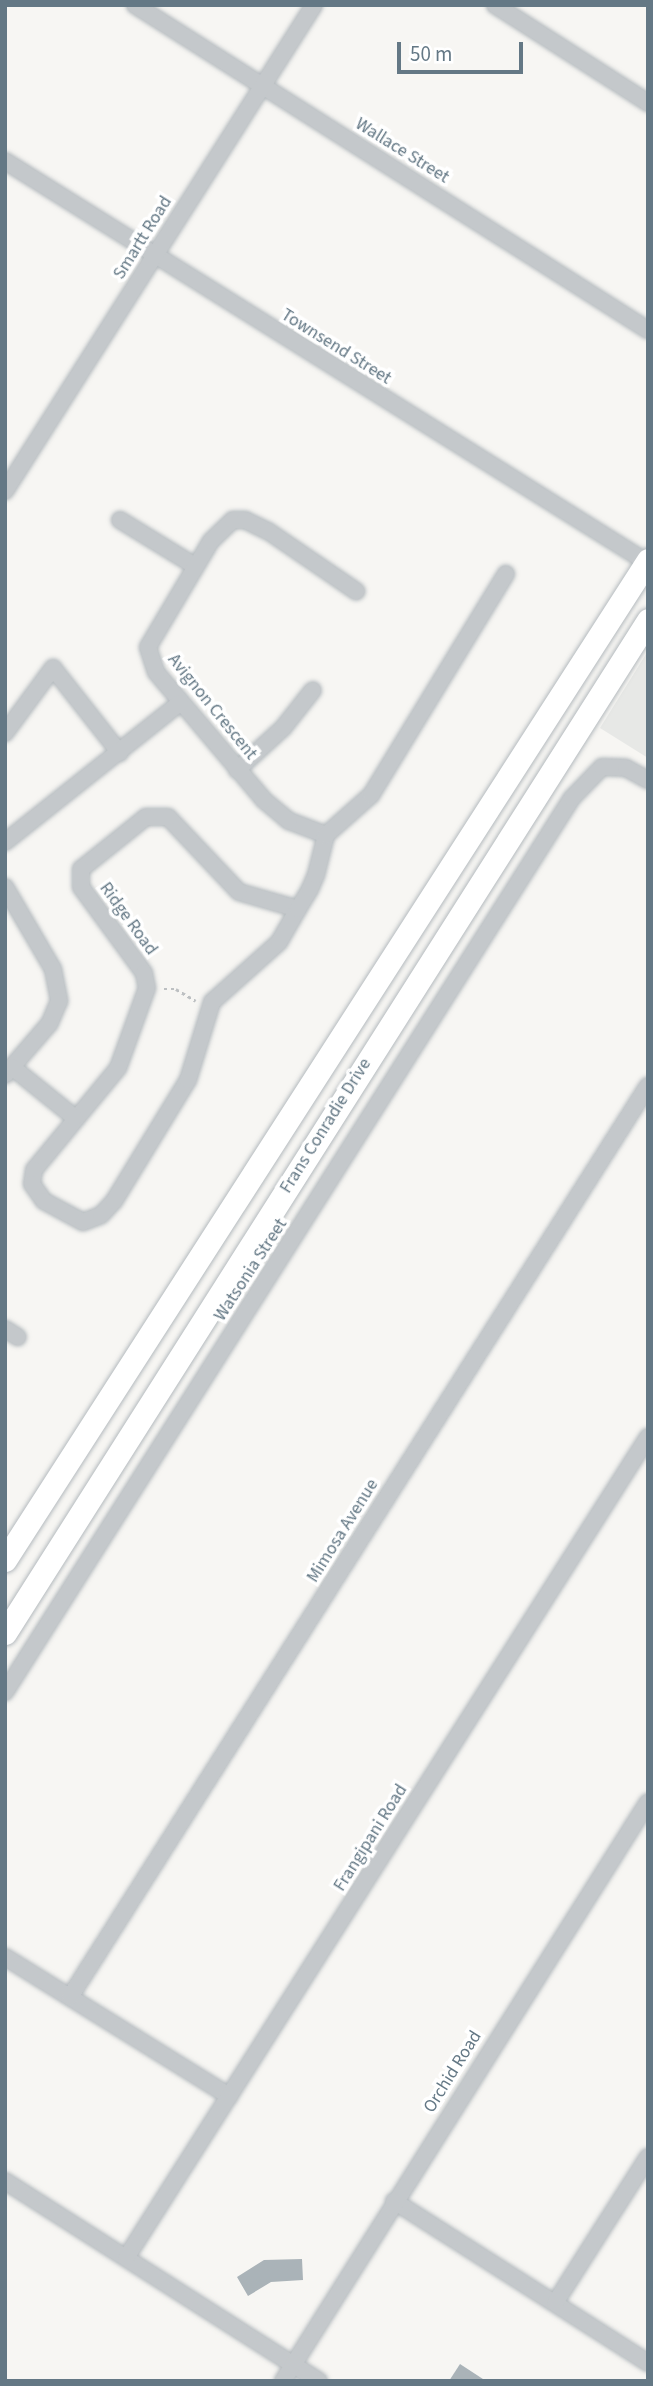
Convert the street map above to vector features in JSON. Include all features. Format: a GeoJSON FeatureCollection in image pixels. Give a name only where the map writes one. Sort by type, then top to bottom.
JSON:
{"type":"FeatureCollection","features":[{"type":"Feature","properties":{"kind":"main road","name":"Frans Conradie Drive"},"geometry":{"type":"LineString","coordinates":[[5,1560],[647,562]]}},
{"type":"Feature","properties":{"kind":"main road","name":"Frans Conradie Drive"},"geometry":{"type":"LineString","coordinates":[[5,1633],[648,620]]}},
{"type":"Feature","properties":{"kind":"street","name":"Wallace Street"},"geometry":{"type":"LineString","coordinates":[[135,5],[648,330]]}},
{"type":"Feature","properties":{"kind":"street","name":"Smartt Road"},"geometry":{"type":"LineString","coordinates":[[5,491],[314,5]]}},
{"type":"Feature","properties":{"kind":"street"},"geometry":{"type":"LineString","coordinates":[[495,5],[648,103]]}},
{"type":"Feature","properties":{"kind":"street","name":"Townsend Street"},"geometry":{"type":"LineString","coordinates":[[5,161],[647,562]]}},
{"type":"Feature","properties":{"kind":"street"},"geometry":{"type":"LineString","coordinates":[[120,520],[195,566]]}},
{"type":"Feature","properties":{"kind":"street","name":"Avignon Crescent"},"geometry":{"type":"LineString","coordinates":[[326,835],[289,821],[237,770],[156,672],[148,647],[219,530],[233,520],[245,520],[356,592]]}},
{"type":"Feature","properties":{"kind":"street"},"geometry":{"type":"LineString","coordinates":[[147,988],[123,1059],[74,1116],[34,1170],[32,1184],[44,1201],[83,1222],[101,1215],[114,1200],[188,1080],[211,1005],[267,957],[316,875],[326,835],[371,795],[506,574]]}},
{"type":"Feature","properties":{"kind":"street"},"geometry":{"type":"LineString","coordinates":[[5,733],[53,668],[120,753]]}},
{"type":"Feature","properties":{"kind":"street"},"geometry":{"type":"LineString","coordinates":[[237,770],[284,728],[313,690]]}},
{"type":"Feature","properties":{"kind":"street"},"geometry":{"type":"LineString","coordinates":[[5,842],[180,703]]}},
{"type":"Feature","properties":{"kind":"street","name":"Watsonia Street"},"geometry":{"type":"LineString","coordinates":[[5,1692],[572,798],[602,767],[626,768],[648,780]]}},
{"type":"Feature","properties":{"kind":"street","name":"Ridge Road"},"geometry":{"type":"LineString","coordinates":[[147,988],[144,973],[78,881],[90,860],[146,817],[168,817],[178,822],[239,892],[298,909]]}},
{"type":"Feature","properties":{"kind":"street"},"geometry":{"type":"LineString","coordinates":[[5,887],[53,969],[59,992],[54,1017],[9,1071],[74,1116]]}},
{"type":"Feature","properties":{"kind":"street","name":"Mimosa Avenue"},"geometry":{"type":"LineString","coordinates":[[70,1997],[648,1086]]}},
{"type":"Feature","properties":{"kind":"street","name":"Frangipani Road"},"geometry":{"type":"LineString","coordinates":[[126,2258],[648,1437]]}},
{"type":"Feature","properties":{"kind":"street","name":"Orchid Road"},"geometry":{"type":"LineString","coordinates":[[283,2381],[648,1802]]}},
{"type":"Feature","properties":{"kind":"street"},"geometry":{"type":"LineString","coordinates":[[5,1957],[229,2096]]}},
{"type":"Feature","properties":{"kind":"street"},"geometry":{"type":"LineString","coordinates":[[555,2303],[648,2157]]}},
{"type":"Feature","properties":{"kind":"street"},"geometry":{"type":"LineString","coordinates":[[5,2181],[319,2381]]}},
{"type":"Feature","properties":{"kind":"street"},"geometry":{"type":"LineString","coordinates":[[394,2201],[648,2363]]}},
{"type":"Feature","properties":{"kind":"path"},"geometry":{"type":"LineString","coordinates":[[147,988],[176,989],[211,1005]]}},
{"type":"Feature","properties":{"kind":"shaded area"},"geometry":{"type":"Polygon","coordinates":[[[648,651],[648,758],[600,728],[648,651]]]}},
{"type":"Feature","properties":{"kind":"building"},"geometry":{"type":"Polygon","coordinates":[[[302,2259],[303,2280],[271,2282],[248,2296],[237,2277],[264,2260],[302,2259]]]}},
{"type":"Feature","properties":{"kind":"building"},"geometry":{"type":"Polygon","coordinates":[[[460,2364],[486,2381],[449,2381],[460,2364]]]}}]}
